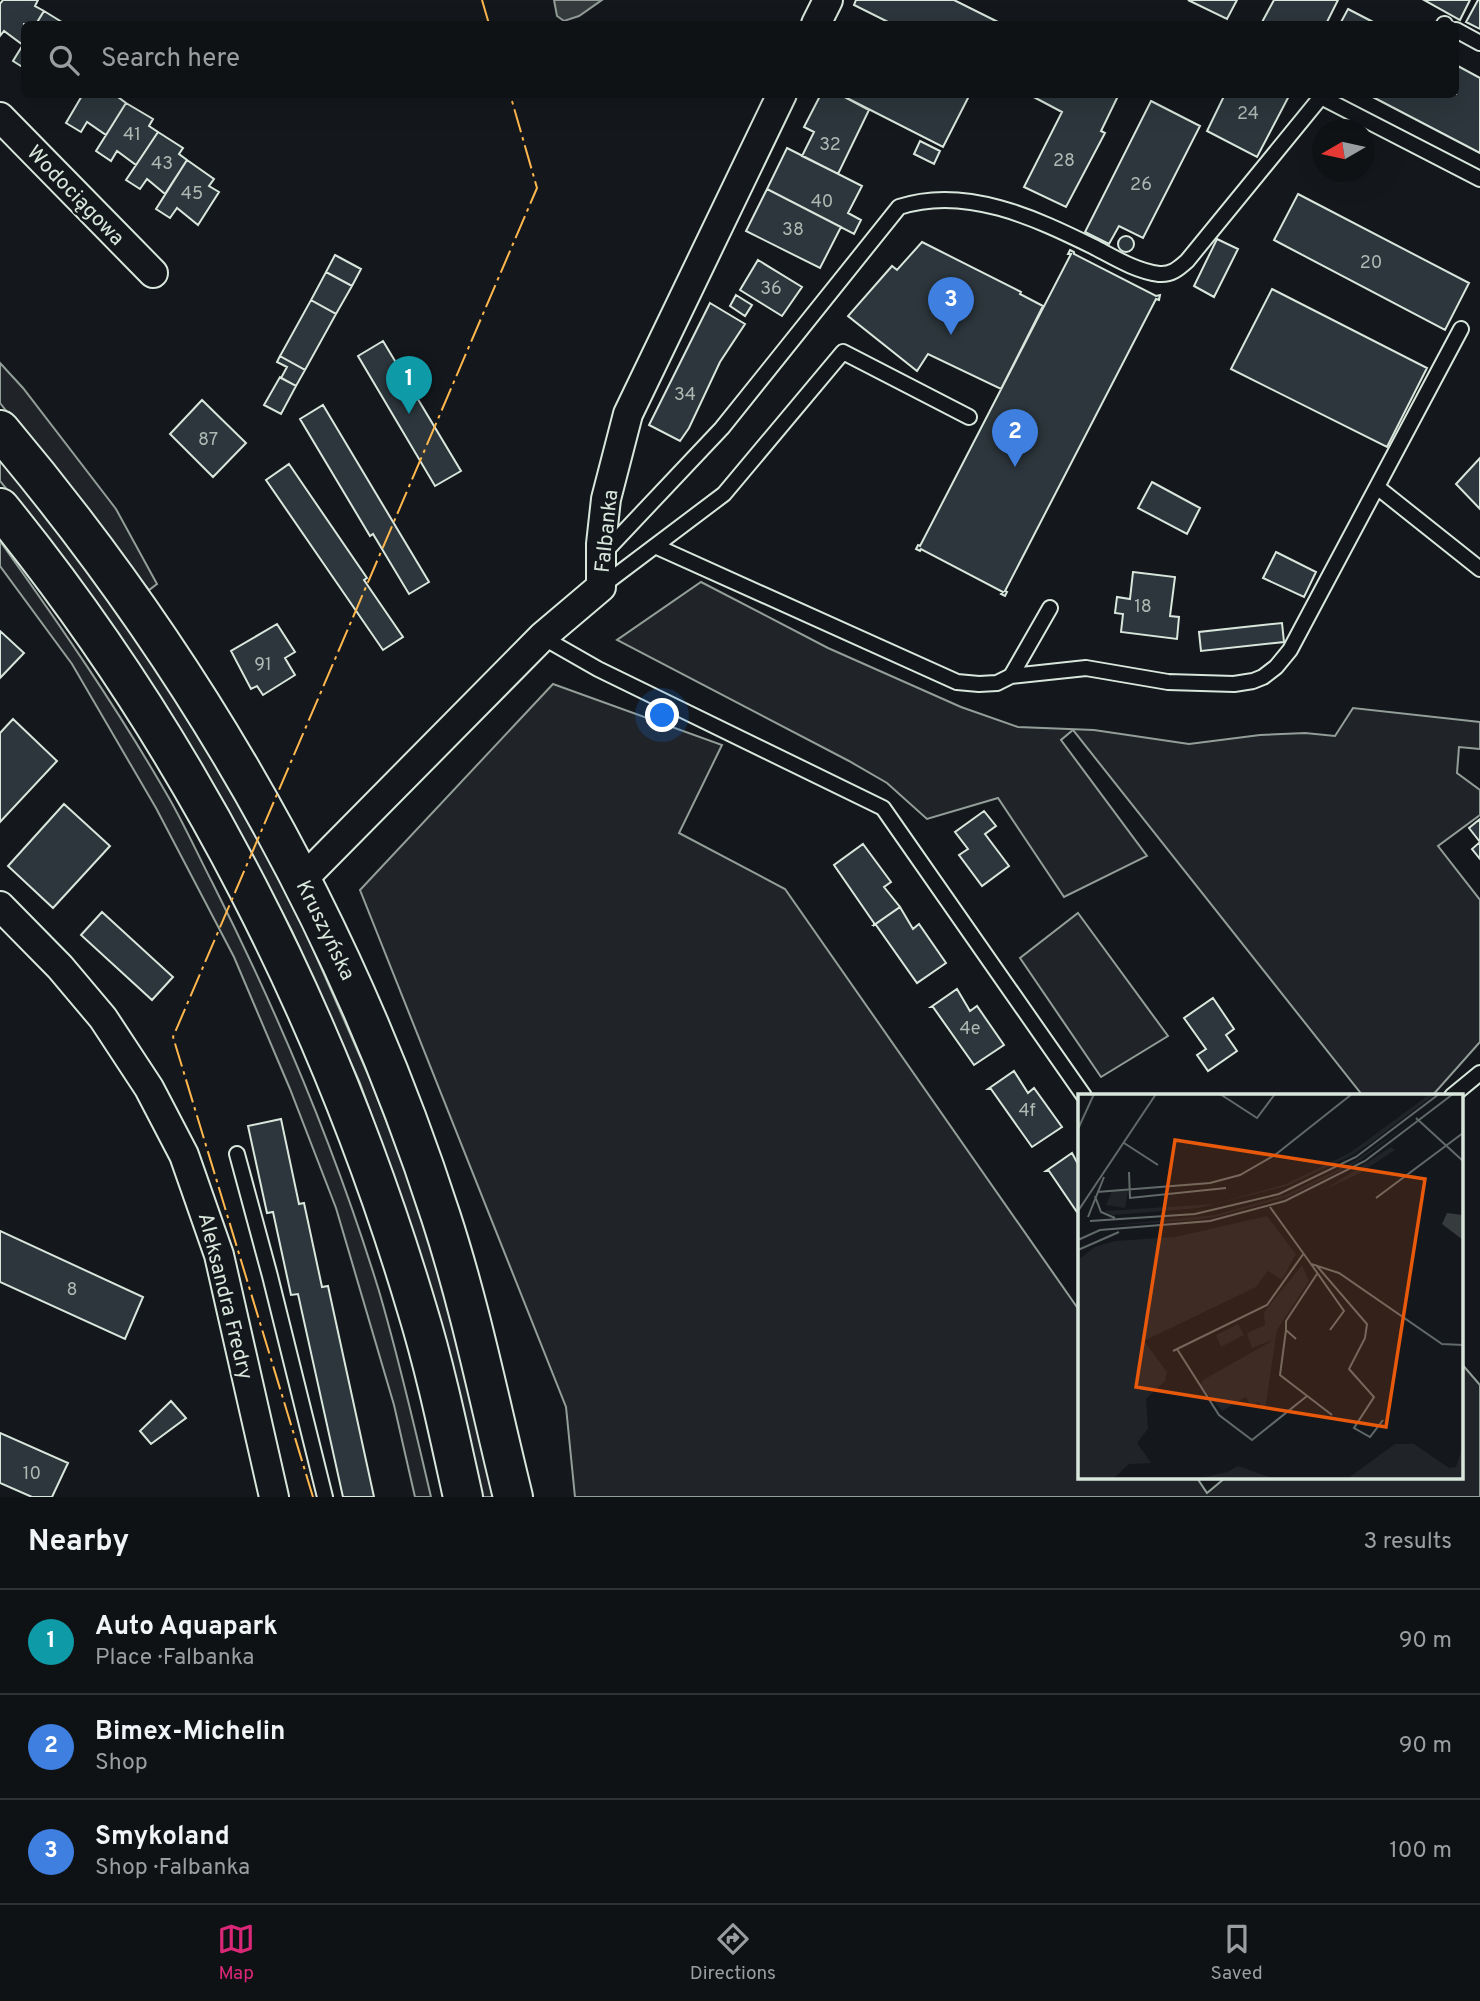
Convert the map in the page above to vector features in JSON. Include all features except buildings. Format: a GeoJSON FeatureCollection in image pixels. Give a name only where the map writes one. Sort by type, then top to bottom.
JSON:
{"type":"FeatureCollection","features":[{"type":"Feature","properties":{"kind":"main road","name":"Kruszyńska"},"geometry":{"type":"LineString","coordinates":[[0,430],[100,556],[169,652],[247,779],[302,880],[350,980],[391,1077],[425,1170],[459,1277],[513,1497]]}},
{"type":"Feature","properties":{"kind":"main road"},"geometry":{"type":"LineString","coordinates":[[0,508],[111,658],[185,776],[221,838],[290,974],[360,1140],[387,1214],[418,1311],[463,1497]]}},
{"type":"Feature","properties":{"kind":"street"},"geometry":{"type":"LineString","coordinates":[[818,21],[828,0]]}},
{"type":"Feature","properties":{"kind":"street","name":"Falbanka"},"geometry":{"type":"LineString","coordinates":[[302,880],[542,638],[601,587],[606,499],[628,414],[780,98]]}},
{"type":"Feature","properties":{"kind":"street","name":"Wodociągowa"},"geometry":{"type":"LineString","coordinates":[[0,117],[153,273]]}},
{"type":"Feature","properties":{"kind":"street","name":"Aleksandra Fredry"},"geometry":{"type":"LineString","coordinates":[[0,906],[60,967],[103,1018],[149,1088],[184,1155],[219,1255],[274,1497]]}},
{"type":"Feature","properties":{"kind":"lane"},"geometry":{"type":"LineString","coordinates":[[1459,32],[1480,43]]}},
{"type":"Feature","properties":{"kind":"lane"},"geometry":{"type":"LineString","coordinates":[[601,556],[722,428],[898,207],[944,198],[981,203],[1043,222],[1140,270],[1161,275],[1176,271],[1320,98]]}},
{"type":"Feature","properties":{"kind":"lane"},"geometry":{"type":"LineString","coordinates":[[1323,98],[1480,179]]}},
{"type":"Feature","properties":{"kind":"lane"},"geometry":{"type":"LineString","coordinates":[[655,546],[957,682],[998,683],[1011,676],[1086,668],[1168,682],[1234,684],[1253,681],[1276,667],[1290,650],[1461,329]]}},
{"type":"Feature","properties":{"kind":"lane"},"geometry":{"type":"LineString","coordinates":[[601,587],[724,494],[843,352],[969,417]]}},
{"type":"Feature","properties":{"kind":"lane"},"geometry":{"type":"LineString","coordinates":[[1377,487],[1480,569]]}},
{"type":"Feature","properties":{"kind":"lane"},"geometry":{"type":"LineString","coordinates":[[1011,676],[1050,608]]}},
{"type":"Feature","properties":{"kind":"lane"},"geometry":{"type":"LineString","coordinates":[[542,638],[598,670],[883,808],[1082,1094]]}},
{"type":"Feature","properties":{"kind":"lane"},"geometry":{"type":"LineString","coordinates":[[1454,1094],[1480,1073]]}},
{"type":"Feature","properties":{"kind":"lane"},"geometry":{"type":"LineString","coordinates":[[237,1154],[325,1497]]}},
{"type":"Feature","properties":{"kind":"shaded area"},"geometry":{"type":"Polygon","coordinates":[[[554,0],[602,0],[579,16],[564,21],[557,16],[554,0]]]}},
{"type":"Feature","properties":{"kind":"shaded area"},"geometry":{"type":"Polygon","coordinates":[[[0,363],[23,388],[116,509],[157,584],[149,590],[0,403],[0,363]]]}},
{"type":"Feature","properties":{"kind":"shaded area"},"geometry":{"type":"Polygon","coordinates":[[[0,458],[72,546],[169,687],[232,790],[302,924],[370,1079],[414,1193],[451,1308],[495,1497],[482,1497],[438,1311],[401,1197],[360,1083],[292,931],[223,801],[159,695],[61,557],[0,481],[0,458]]]}},
{"type":"Feature","properties":{"kind":"shaded area"},"geometry":{"type":"Polygon","coordinates":[[[0,541],[88,668],[150,765],[186,830],[261,983],[305,1084],[362,1239],[393,1342],[431,1497],[415,1497],[394,1405],[336,1208],[290,1089],[234,957],[156,808],[72,664],[0,566],[0,541]]]}},
{"type":"Feature","properties":{"kind":"shaded area"},"geometry":{"type":"Polygon","coordinates":[[[701,582],[828,648],[961,707],[1018,727],[1094,730],[1189,744],[1260,735],[1305,733],[1335,736],[1353,708],[1480,722],[1480,749],[1459,747],[1457,773],[1480,790],[1480,815],[1438,846],[1480,900],[1480,1042],[1434,1094],[1361,1094],[1073,730],[1061,740],[1147,856],[1064,897],[998,798],[927,819],[887,783],[849,761],[617,640],[701,582]]]}},
{"type":"Feature","properties":{"kind":"shaded area"},"geometry":{"type":"Polygon","coordinates":[[[553,684],[722,745],[679,833],[785,889],[1078,1309],[1078,1479],[1198,1479],[1207,1493],[1224,1479],[1462,1479],[1462,1364],[1480,1385],[1480,1497],[575,1497],[566,1407],[360,890],[553,684]]]}},
{"type":"Feature","properties":{"kind":"shaded area"},"geometry":{"type":"Polygon","coordinates":[[[1078,913],[1168,1036],[1101,1077],[1020,958],[1078,913]]]}},
{"type":"Feature","properties":{"kind":"power"},"geometry":{"type":"LineString","coordinates":[[482,0],[488,21]]}},
{"type":"Feature","properties":{"kind":"power"},"geometry":{"type":"LineString","coordinates":[[313,1497],[173,1037],[537,188],[511,98]]}},
{"type":"Feature","properties":{"kind":"place","name":"Smykoland"},"geometry":{"type":"Point","coordinates":[951,335]}},
{"type":"Feature","properties":{"kind":"place","name":"Auto Aquapark"},"geometry":{"type":"Point","coordinates":[409,414]}},
{"type":"Feature","properties":{"kind":"place","name":"Bimex-Michelin"},"geometry":{"type":"Point","coordinates":[1015,467]}}]}
